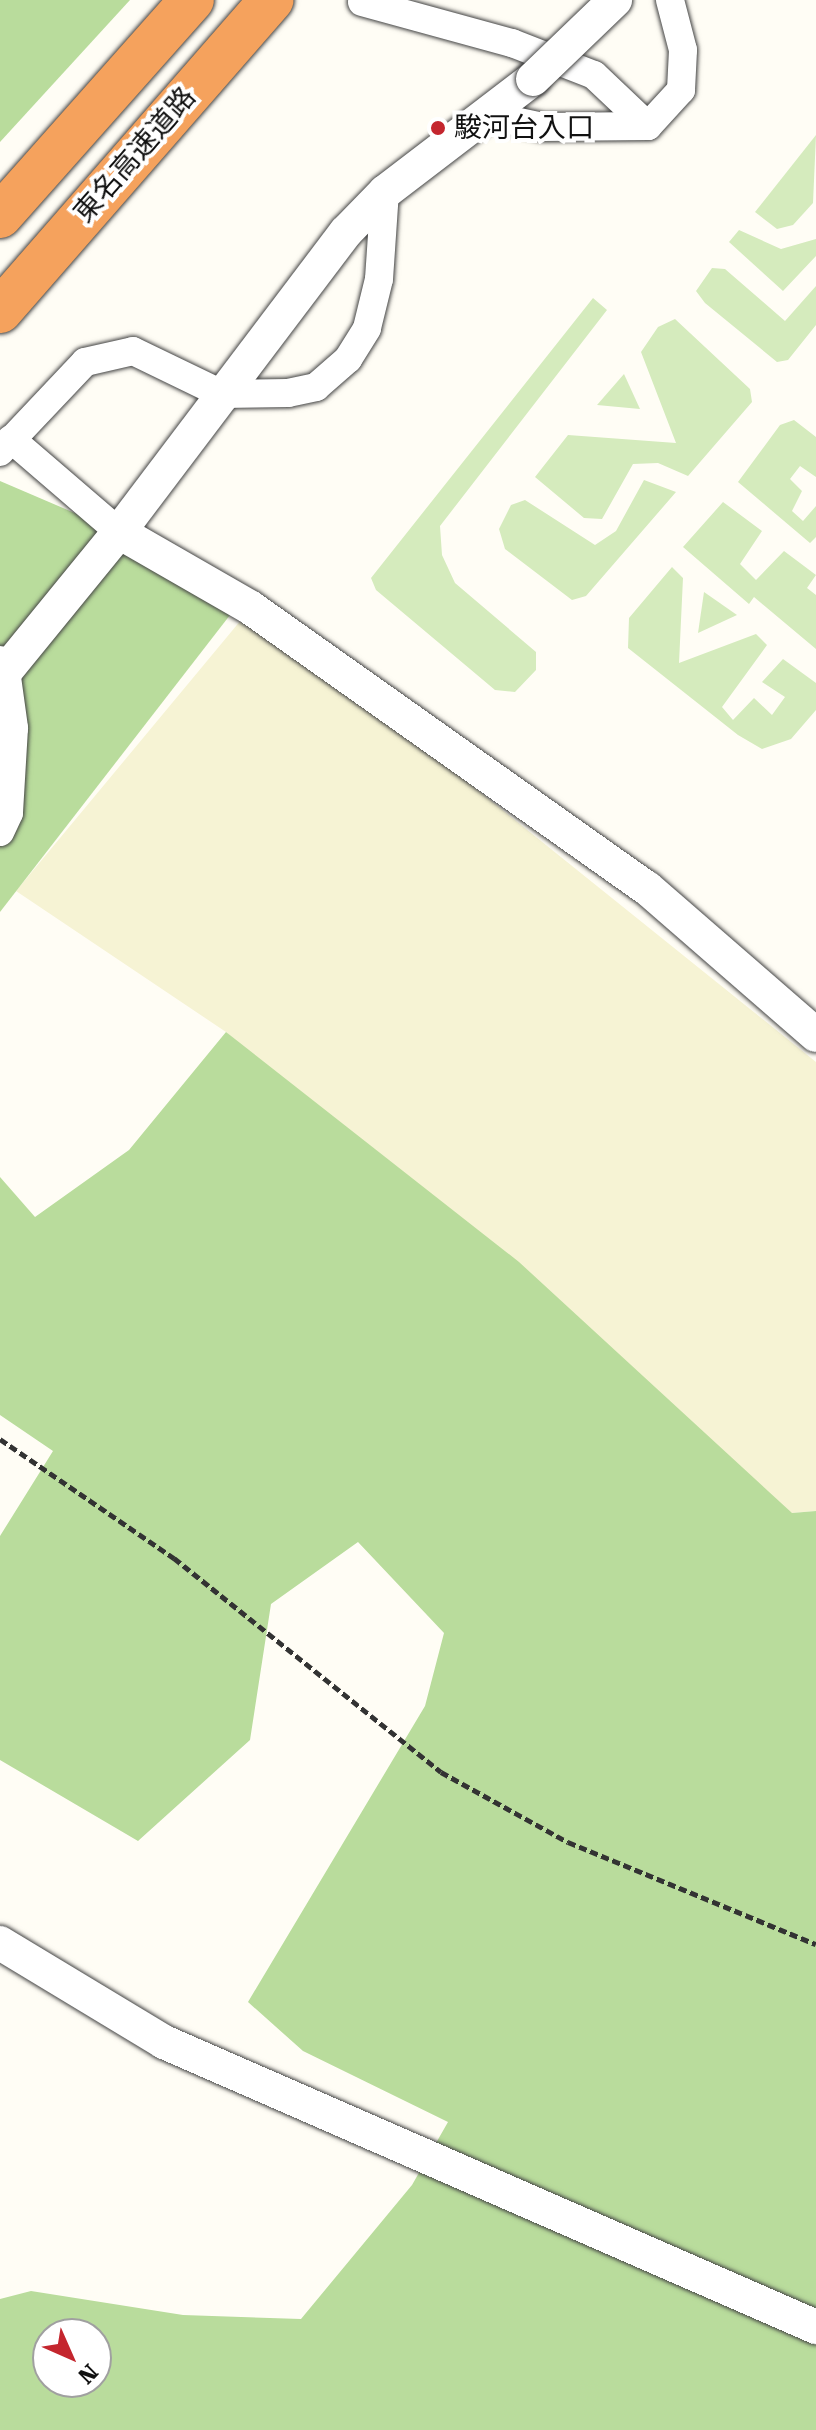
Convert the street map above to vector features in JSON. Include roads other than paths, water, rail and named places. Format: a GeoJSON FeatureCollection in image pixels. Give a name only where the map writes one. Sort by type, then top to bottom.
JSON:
{"type":"FeatureCollection","features":[{"type":"Feature","properties":{"kind":"highway"},"geometry":{"type":"LineString","coordinates":[[0,216],[192,0]]}},
{"type":"Feature","properties":{"kind":"highway","name":"東名高速道路"},"geometry":{"type":"LineString","coordinates":[[0,311],[271,0]]}},
{"type":"Feature","properties":{"kind":"street"},"geometry":{"type":"LineString","coordinates":[[0,832],[9,813],[14,728],[2,669],[119,532],[346,232],[385,192],[533,79],[615,0]]}},
{"type":"Feature","properties":{"kind":"street"},"geometry":{"type":"LineString","coordinates":[[486,115],[543,127],[648,126],[681,90],[683,50],[670,0]]}},
{"type":"Feature","properties":{"kind":"street"},"geometry":{"type":"LineString","coordinates":[[362,2],[512,43],[594,75],[648,126]]}},
{"type":"Feature","properties":{"kind":"street"},"geometry":{"type":"LineString","coordinates":[[385,192],[379,279],[367,328],[348,359],[316,387],[288,393],[222,394],[133,351],[85,362],[5,445],[119,532],[251,608],[647,888],[816,1035]]}},
{"type":"Feature","properties":{"kind":"street"},"geometry":{"type":"LineString","coordinates":[[0,1943],[164,2042],[816,2327]]}},
{"type":"Feature","properties":{"kind":"place","name":"駿河台入口"},"geometry":{"type":"Point","coordinates":[438,128]}}]}
